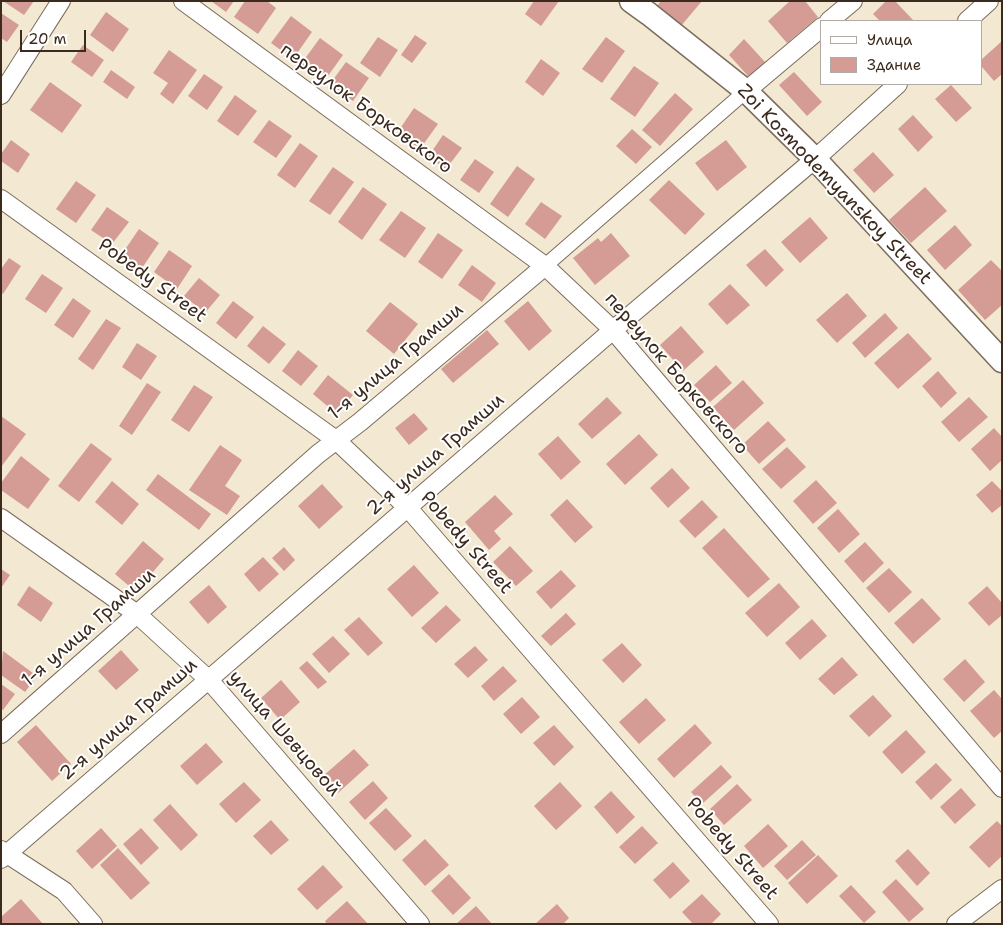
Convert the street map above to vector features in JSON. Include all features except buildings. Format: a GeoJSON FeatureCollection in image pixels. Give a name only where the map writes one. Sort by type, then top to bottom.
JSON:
{"type":"FeatureCollection","features":[{"type":"Feature","properties":{"kind":"street"},"geometry":{"type":"LineString","coordinates":[[1,95],[61,1]]}},
{"type":"Feature","properties":{"kind":"street","name":"переулок Борковского"},"geometry":{"type":"LineString","coordinates":[[183,1],[546,266],[613,330],[1002,788]]}},
{"type":"Feature","properties":{"kind":"street","name":"Zoi Kosmodemyanskoy Street"},"geometry":{"type":"LineString","coordinates":[[631,1],[746,91],[814,159],[1002,362]]}},
{"type":"Feature","properties":{"kind":"street"},"geometry":{"type":"LineString","coordinates":[[830,20],[853,1]]}},
{"type":"Feature","properties":{"kind":"street"},"geometry":{"type":"LineString","coordinates":[[968,20],[989,1]]}},
{"type":"Feature","properties":{"kind":"street","name":"1-я улица Грамши"},"geometry":{"type":"LineString","coordinates":[[1,734],[318,454],[546,266],[746,91],[820,30]]}},
{"type":"Feature","properties":{"kind":"street","name":"2-я улица Грамши"},"geometry":{"type":"LineString","coordinates":[[3,854],[209,680],[613,330],[814,159],[897,85]]}},
{"type":"Feature","properties":{"kind":"street","name":"Pobedy Street"},"geometry":{"type":"LineString","coordinates":[[1,199],[336,440],[408,508],[769,924]]}},
{"type":"Feature","properties":{"kind":"street","name":"улица Шевцовой"},"geometry":{"type":"LineString","coordinates":[[1,518],[137,614],[209,680],[420,924]]}},
{"type":"Feature","properties":{"kind":"street"},"geometry":{"type":"LineString","coordinates":[[3,854],[64,890],[93,924]]}},
{"type":"Feature","properties":{"kind":"street"},"geometry":{"type":"LineString","coordinates":[[956,924],[1002,889]]}}]}
